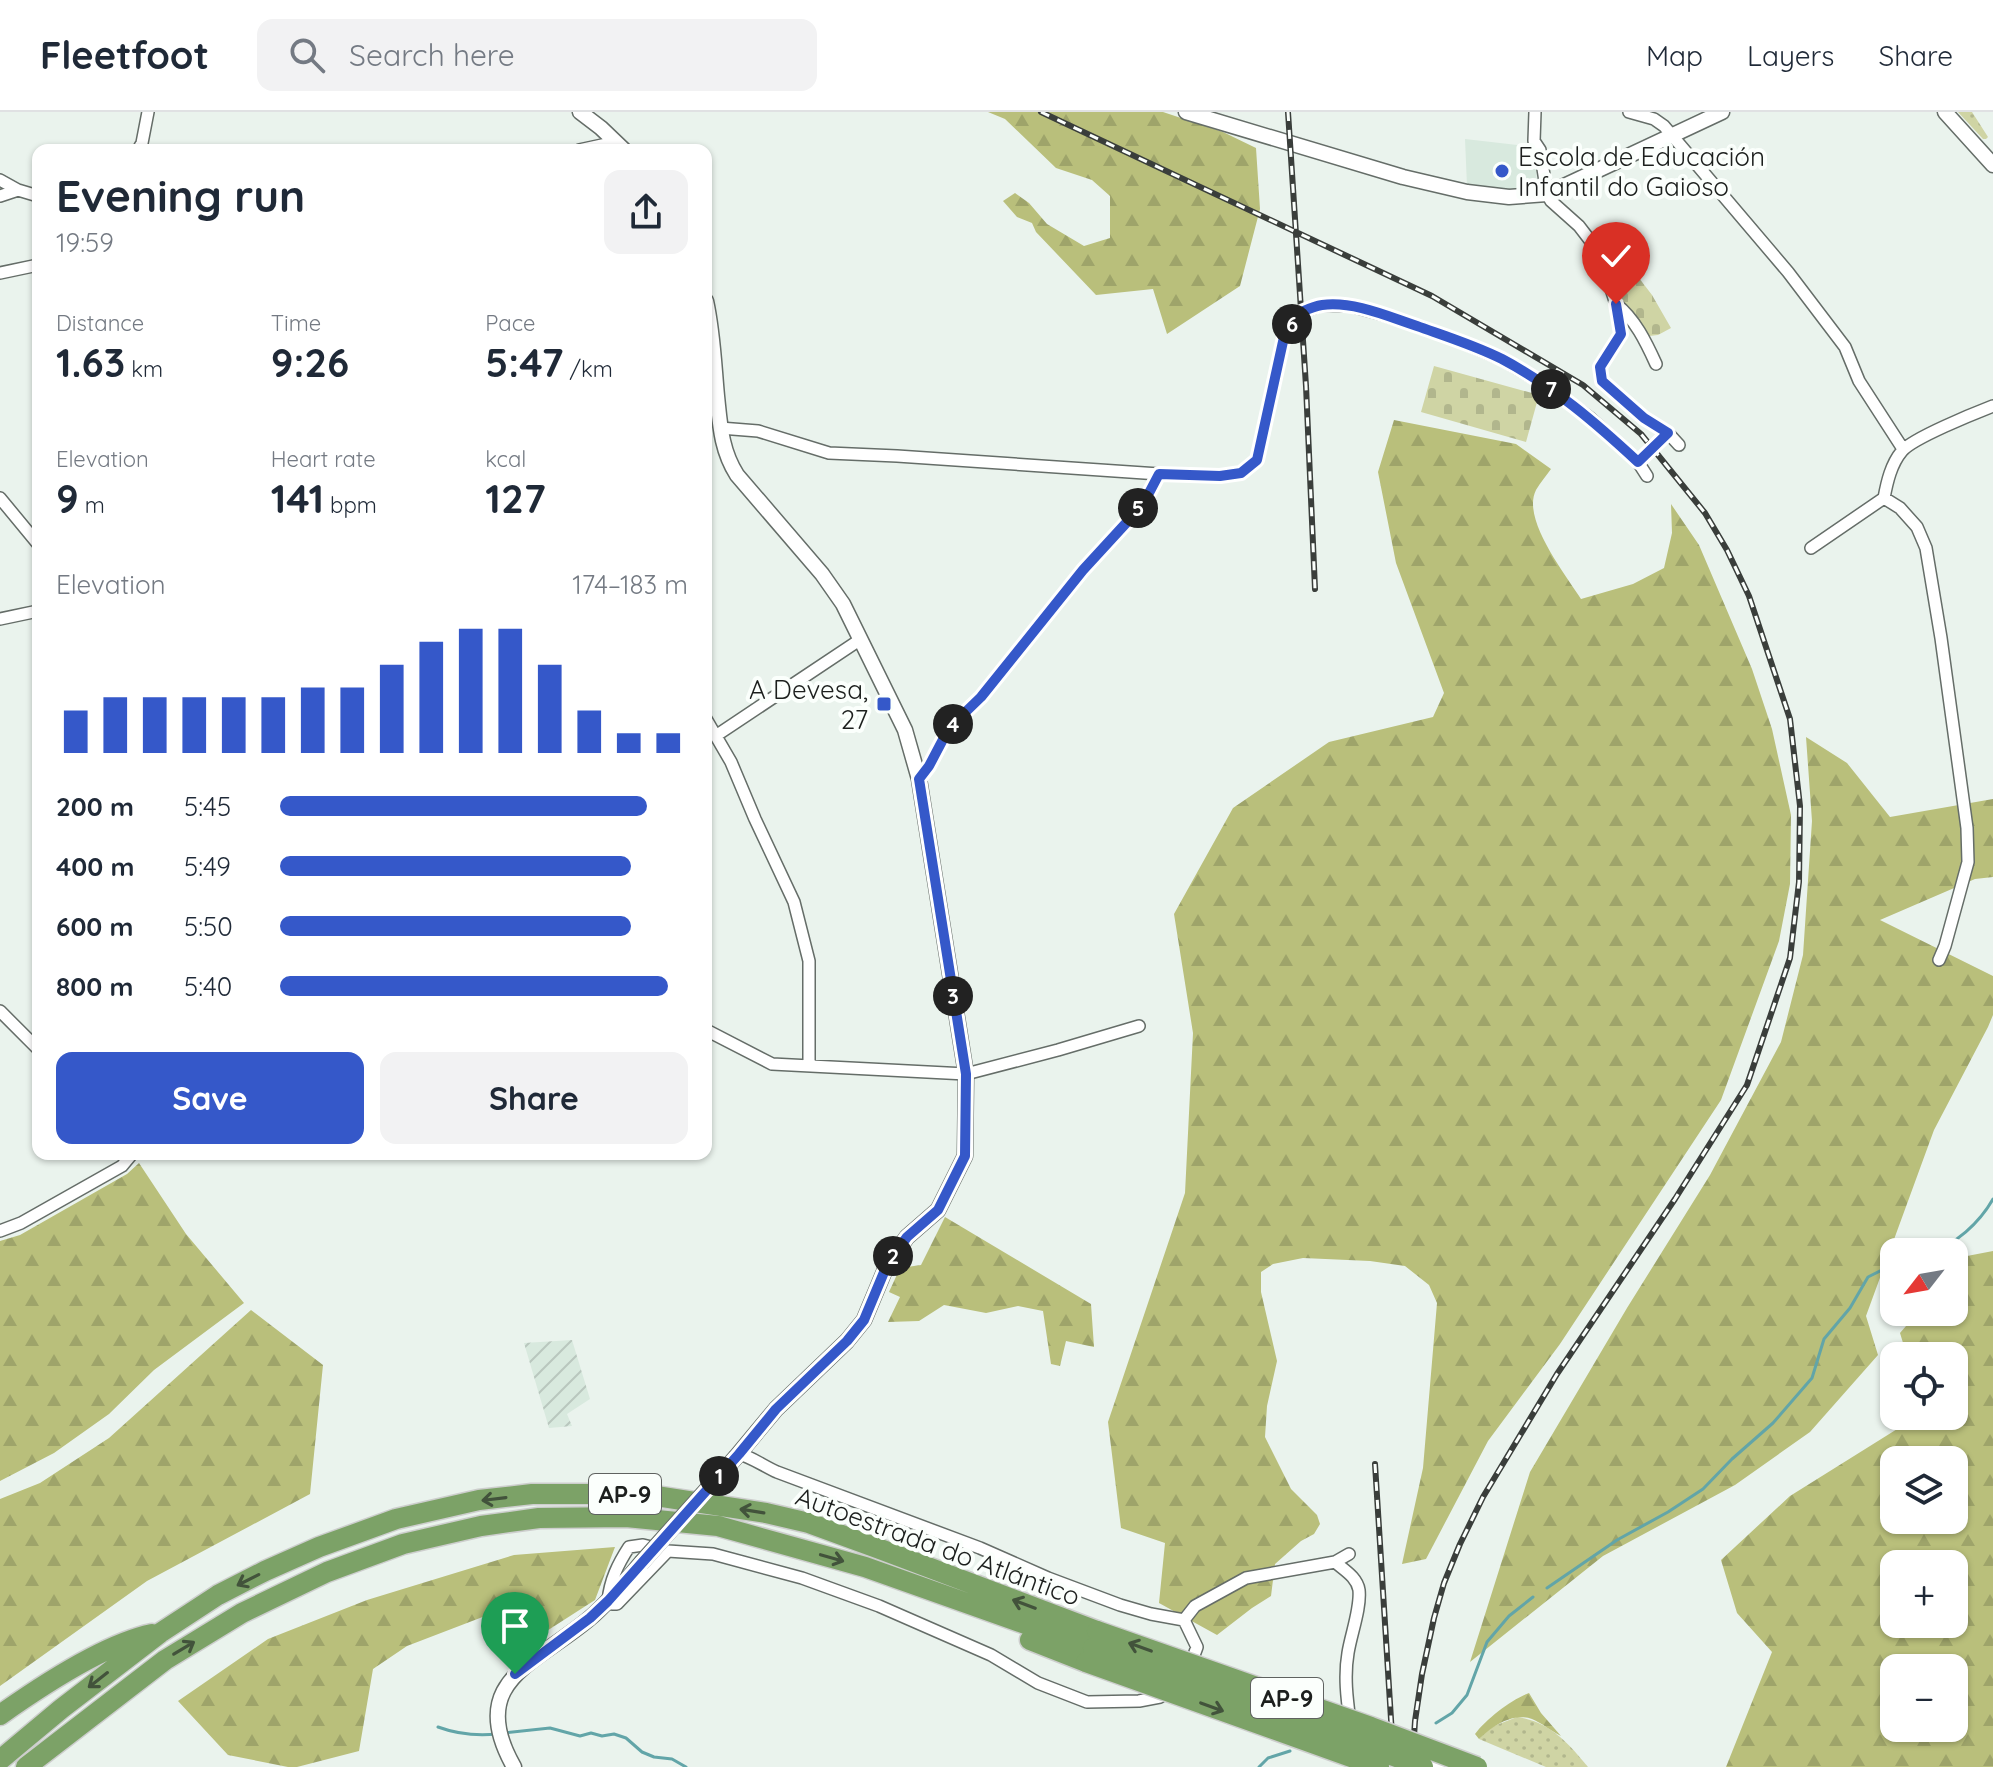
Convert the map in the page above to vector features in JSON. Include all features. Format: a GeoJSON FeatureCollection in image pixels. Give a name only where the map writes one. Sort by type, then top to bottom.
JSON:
{"type":"FeatureCollection","features":[{"type":"Feature","properties":{"kind":"highway","name":"Autoestrada do Atlántico"},"geometry":{"type":"LineString","coordinates":[[0,1760],[160,1633],[218,1595],[265,1571],[396,1519],[479,1500],[532,1494],[589,1493],[643,1494],[766,1513],[809,1523],[1092,1647],[1357,1722],[1477,1767]]}},
{"type":"Feature","properties":{"kind":"highway","name":"Autoestrada do Atlántico"},"geometry":{"type":"LineString","coordinates":[[26,1767],[165,1660],[242,1613],[327,1572],[403,1544],[481,1526],[539,1518],[612,1517],[718,1526],[865,1567],[1218,1690],[1423,1767]]}},
{"type":"Feature","properties":{"kind":"highway"},"geometry":{"type":"LineString","coordinates":[[0,1715],[69,1671],[130,1639],[160,1633]]}},
{"type":"Feature","properties":{"kind":"highway"},"geometry":{"type":"LineString","coordinates":[[1092,1647],[1379,1767]]}},
{"type":"Feature","properties":{"kind":"highway"},"geometry":{"type":"LineString","coordinates":[[49,1767],[120,1693]]}},
{"type":"Feature","properties":{"kind":"street"},"geometry":{"type":"LineString","coordinates":[[141,144],[148,112]]}},
{"type":"Feature","properties":{"kind":"street"},"geometry":{"type":"LineString","coordinates":[[1186,112],[1403,177],[1467,192],[1509,197],[1547,194],[1722,112]]}},
{"type":"Feature","properties":{"kind":"street"},"geometry":{"type":"LineString","coordinates":[[1535,112],[1534,141],[1540,150],[1547,194],[1579,226],[1599,252],[1616,304],[1621,334],[1600,367],[1602,381],[1679,445]]}},
{"type":"Feature","properties":{"kind":"street"},"geometry":{"type":"LineString","coordinates":[[1629,112],[1654,119],[1664,126],[1788,272],[1845,347],[1859,381],[1903,449]]}},
{"type":"Feature","properties":{"kind":"street"},"geometry":{"type":"LineString","coordinates":[[1945,112],[1993,165]]}},
{"type":"Feature","properties":{"kind":"street"},"geometry":{"type":"LineString","coordinates":[[583,114],[618,144]]}},
{"type":"Feature","properties":{"kind":"street"},"geometry":{"type":"LineString","coordinates":[[0,180],[32,194]]}},
{"type":"Feature","properties":{"kind":"street"},"geometry":{"type":"LineString","coordinates":[[0,196],[18,190]]}},
{"type":"Feature","properties":{"kind":"street"},"geometry":{"type":"LineString","coordinates":[[2,269],[32,266]]}},
{"type":"Feature","properties":{"kind":"street"},"geometry":{"type":"LineString","coordinates":[[1616,304],[1641,333],[1656,364]]}},
{"type":"Feature","properties":{"kind":"street"},"geometry":{"type":"LineString","coordinates":[[720,428],[758,431],[829,453],[1159,474],[1231,475],[1241,473],[1257,460],[1284,337],[1299,313],[1322,305],[1351,306],[1457,340],[1502,359],[1590,418],[1638,462],[1647,476]]}},
{"type":"Feature","properties":{"kind":"street"},"geometry":{"type":"LineString","coordinates":[[514,1767],[503,1746],[498,1718],[503,1691],[520,1669],[590,1618],[608,1601],[776,1409],[847,1341],[864,1320],[887,1265],[907,1237],[938,1210],[965,1156],[966,1074],[914,756],[905,730],[861,639],[830,584],[737,475],[724,451],[712,386]]}},
{"type":"Feature","properties":{"kind":"street"},"geometry":{"type":"LineString","coordinates":[[1811,548],[1884,498],[1888,478],[1903,449],[1920,438],[1993,406]]}},
{"type":"Feature","properties":{"kind":"street"},"geometry":{"type":"LineString","coordinates":[[1638,462],[1668,433]]}},
{"type":"Feature","properties":{"kind":"street"},"geometry":{"type":"LineString","coordinates":[[919,779],[949,728],[981,697],[1083,570],[1128,521],[1159,474]]}},
{"type":"Feature","properties":{"kind":"street"},"geometry":{"type":"LineString","coordinates":[[0,498],[32,537]]}},
{"type":"Feature","properties":{"kind":"street"},"geometry":{"type":"LineString","coordinates":[[1884,498],[1900,508],[1917,527],[1926,548],[1967,828],[1968,862],[1939,960]]}},
{"type":"Feature","properties":{"kind":"street"},"geometry":{"type":"LineString","coordinates":[[0,619],[32,612]]}},
{"type":"Feature","properties":{"kind":"street"},"geometry":{"type":"LineString","coordinates":[[717,735],[861,639]]}},
{"type":"Feature","properties":{"kind":"street"},"geometry":{"type":"LineString","coordinates":[[712,728],[731,762],[794,902],[809,961],[809,1066]]}},
{"type":"Feature","properties":{"kind":"street"},"geometry":{"type":"LineString","coordinates":[[0,1011],[32,1043]]}},
{"type":"Feature","properties":{"kind":"street"},"geometry":{"type":"LineString","coordinates":[[712,1033],[772,1064],[966,1074],[1139,1026]]}},
{"type":"Feature","properties":{"kind":"street"},"geometry":{"type":"LineString","coordinates":[[0,1231],[21,1223],[109,1174],[127,1160]]}},
{"type":"Feature","properties":{"kind":"street"},"geometry":{"type":"LineString","coordinates":[[737,1455],[748,1455],[755,1462],[777,1472],[980,1548],[1120,1605],[1184,1620]]}},
{"type":"Feature","properties":{"kind":"street"},"geometry":{"type":"LineString","coordinates":[[608,1601],[617,1566],[629,1547],[643,1545],[668,1551],[713,1554],[763,1566],[879,1606],[991,1655],[1038,1683],[1087,1702],[1139,1701],[1160,1697],[1188,1674],[1197,1647],[1184,1620]]}},
{"type":"Feature","properties":{"kind":"street"},"geometry":{"type":"LineString","coordinates":[[608,1601],[617,1604],[668,1551]]}},
{"type":"Feature","properties":{"kind":"street"},"geometry":{"type":"LineString","coordinates":[[1184,1620],[1195,1606],[1246,1578],[1335,1562],[1349,1554]]}},
{"type":"Feature","properties":{"kind":"street"},"geometry":{"type":"LineString","coordinates":[[1335,1562],[1354,1578],[1359,1588],[1347,1656],[1346,1692],[1350,1727],[1361,1735],[1442,1767]]}},
{"type":"Feature","properties":{"kind":"shaded area","name":"Escola de Educación Infantil do Gaioso"},"geometry":{"type":"Polygon","coordinates":[[[1465,139],[1535,147],[1537,190],[1492,190],[1467,186],[1465,139]]]}},
{"type":"Feature","properties":{"kind":"shaded area"},"geometry":{"type":"Polygon","coordinates":[[[572,1340],[590,1399],[567,1414],[572,1426],[549,1428],[524,1343],[572,1340]]]}},
{"type":"Feature","properties":{"kind":"green space"},"geometry":{"type":"Polygon","coordinates":[[[988,112],[1163,112],[1223,132],[1256,148],[1260,209],[1240,286],[1167,334],[1153,289],[1096,295],[1036,232],[1032,223],[1017,217],[1003,201],[1015,193],[1029,203],[1047,224],[1084,246],[1110,238],[1110,196],[1092,180],[1056,168],[1005,119],[988,112]]]}},
{"type":"Feature","properties":{"kind":"green space"},"geometry":{"type":"Polygon","coordinates":[[[1958,112],[1972,112],[1988,137],[1983,139],[1958,112]]]}},
{"type":"Feature","properties":{"kind":"green space"},"geometry":{"type":"Polygon","coordinates":[[[1639,278],[1671,328],[1658,335],[1643,333],[1615,295],[1639,278]]]}},
{"type":"Feature","properties":{"kind":"green space"},"geometry":{"type":"Polygon","coordinates":[[[1434,366],[1539,395],[1526,442],[1421,412],[1434,366]]]}},
{"type":"Feature","properties":{"kind":"green space"},"geometry":{"type":"Polygon","coordinates":[[[1394,420],[1516,444],[1551,469],[1536,490],[1533,502],[1535,516],[1547,546],[1581,599],[1633,584],[1664,568],[1672,533],[1671,504],[1699,545],[1752,669],[1772,729],[1791,815],[1790,884],[1779,941],[1721,1100],[1560,1344],[1488,1441],[1426,1559],[1402,1564],[1423,1468],[1437,1303],[1429,1285],[1405,1266],[1370,1261],[1303,1258],[1273,1264],[1261,1272],[1261,1292],[1277,1361],[1267,1406],[1265,1437],[1291,1489],[1317,1515],[1320,1524],[1314,1534],[1275,1564],[1271,1596],[1217,1635],[1159,1603],[1165,1543],[1121,1528],[1108,1422],[1185,1193],[1193,1033],[1174,914],[1233,808],[1329,742],[1433,717],[1444,693],[1396,563],[1378,472],[1394,420]]]}},
{"type":"Feature","properties":{"kind":"green space"},"geometry":{"type":"Polygon","coordinates":[[[1806,737],[1847,763],[1890,817],[1993,799],[1993,877],[1975,879],[1880,920],[1993,976],[1993,1015],[1934,1130],[1895,1238],[1880,1238],[1880,1278],[1866,1316],[1878,1355],[1810,1432],[1735,1485],[1603,1556],[1470,1662],[1530,1472],[1710,1175],[1781,1042],[1803,955],[1812,821],[1806,737]]]}},
{"type":"Feature","properties":{"kind":"green space"},"geometry":{"type":"Polygon","coordinates":[[[139,1163],[186,1234],[244,1303],[154,1370],[109,1414],[54,1453],[0,1481],[0,1241],[20,1235],[127,1174],[139,1163]]]}},
{"type":"Feature","properties":{"kind":"green space"},"geometry":{"type":"Polygon","coordinates":[[[945,1217],[1091,1304],[1094,1347],[1066,1341],[1060,1366],[1051,1364],[1043,1311],[1018,1306],[986,1313],[944,1305],[919,1321],[888,1322],[900,1297],[889,1292],[900,1268],[921,1265],[945,1217]]]}},
{"type":"Feature","properties":{"kind":"green space"},"geometry":{"type":"Polygon","coordinates":[[[1993,1251],[1993,1767],[1726,1767],[1772,1652],[1737,1613],[1721,1560],[1790,1496],[1896,1430],[1968,1430],[1968,1342],[1903,1342],[1900,1333],[1906,1326],[1968,1326],[1968,1256],[1993,1251]]]}},
{"type":"Feature","properties":{"kind":"green space"},"geometry":{"type":"Polygon","coordinates":[[[251,1310],[323,1365],[310,1494],[147,1581],[0,1686],[0,1499],[40,1483],[109,1438],[251,1310]]]}},
{"type":"Feature","properties":{"kind":"green space"},"geometry":{"type":"Polygon","coordinates":[[[615,1547],[595,1600],[542,1634],[527,1600],[407,1646],[373,1669],[359,1751],[297,1767],[228,1755],[178,1701],[268,1639],[367,1600],[514,1555],[615,1547]]]}},
{"type":"Feature","properties":{"kind":"green space"},"geometry":{"type":"Polygon","coordinates":[[[1529,1693],[1561,1736],[1532,1719],[1518,1717],[1496,1725],[1479,1739],[1475,1734],[1486,1722],[1529,1693]]]}},
{"type":"Feature","properties":{"kind":"green space"},"geometry":{"type":"Polygon","coordinates":[[[1517,1717],[1549,1729],[1588,1767],[1546,1767],[1479,1739],[1489,1728],[1517,1717]]]}},
{"type":"Feature","properties":{"kind":"waterway"},"geometry":{"type":"LineString","coordinates":[[1957,1238],[1981,1216],[1993,1199]]}},
{"type":"Feature","properties":{"kind":"waterway"},"geometry":{"type":"LineString","coordinates":[[1547,1588],[1617,1540],[1703,1489],[1773,1423],[1812,1378],[1824,1339],[1850,1308],[1868,1277],[1880,1271]]}},
{"type":"Feature","properties":{"kind":"waterway"},"geometry":{"type":"LineString","coordinates":[[1436,1723],[1452,1713],[1467,1695],[1487,1642],[1509,1616],[1533,1597]]}},
{"type":"Feature","properties":{"kind":"waterway"},"geometry":{"type":"LineString","coordinates":[[438,1727],[467,1734],[497,1734]]}},
{"type":"Feature","properties":{"kind":"waterway"},"geometry":{"type":"LineString","coordinates":[[504,1733],[550,1728],[580,1736],[614,1734],[626,1738],[642,1752],[672,1759],[686,1767]]}},
{"type":"Feature","properties":{"kind":"waterway"},"geometry":{"type":"LineString","coordinates":[[1259,1767],[1268,1758],[1290,1751]]}},
{"type":"Feature","properties":{"kind":"railway"},"geometry":{"type":"LineString","coordinates":[[1041,112],[1432,296],[1583,385],[1641,434],[1705,513],[1749,596],[1790,719],[1800,806],[1799,882],[1790,958],[1747,1085],[1675,1199],[1557,1374],[1483,1497],[1444,1583],[1434,1618],[1415,1721],[1412,1767]]}},
{"type":"Feature","properties":{"kind":"railway"},"geometry":{"type":"LineString","coordinates":[[1288,112],[1306,386],[1315,589]]}},
{"type":"Feature","properties":{"kind":"railway"},"geometry":{"type":"LineString","coordinates":[[1375,1464],[1394,1767]]}},
{"type":"Feature","properties":{"kind":"place","name":"Escola de Educación Infantil do Gaioso"},"geometry":{"type":"Point","coordinates":[1502,171]}},
{"type":"Feature","properties":{"kind":"place","name":"A Devesa, 27"},"geometry":{"type":"Point","coordinates":[884,704]}},
{"type":"Feature","properties":{"kind":"route"},"geometry":{"type":"LineString","coordinates":[[515,1674],[608,1601],[776,1409],[847,1341],[864,1320],[887,1265],[907,1237],[938,1210],[965,1156],[966,1074],[919,779],[949,728],[981,697],[1083,570],[1128,521],[1159,474],[1220,476],[1241,473],[1257,460],[1284,337],[1299,313],[1322,305],[1351,306],[1457,340],[1502,359],[1590,418],[1638,462],[1668,433],[1644,418],[1602,381],[1600,367],[1621,334],[1616,304]]}}]}
